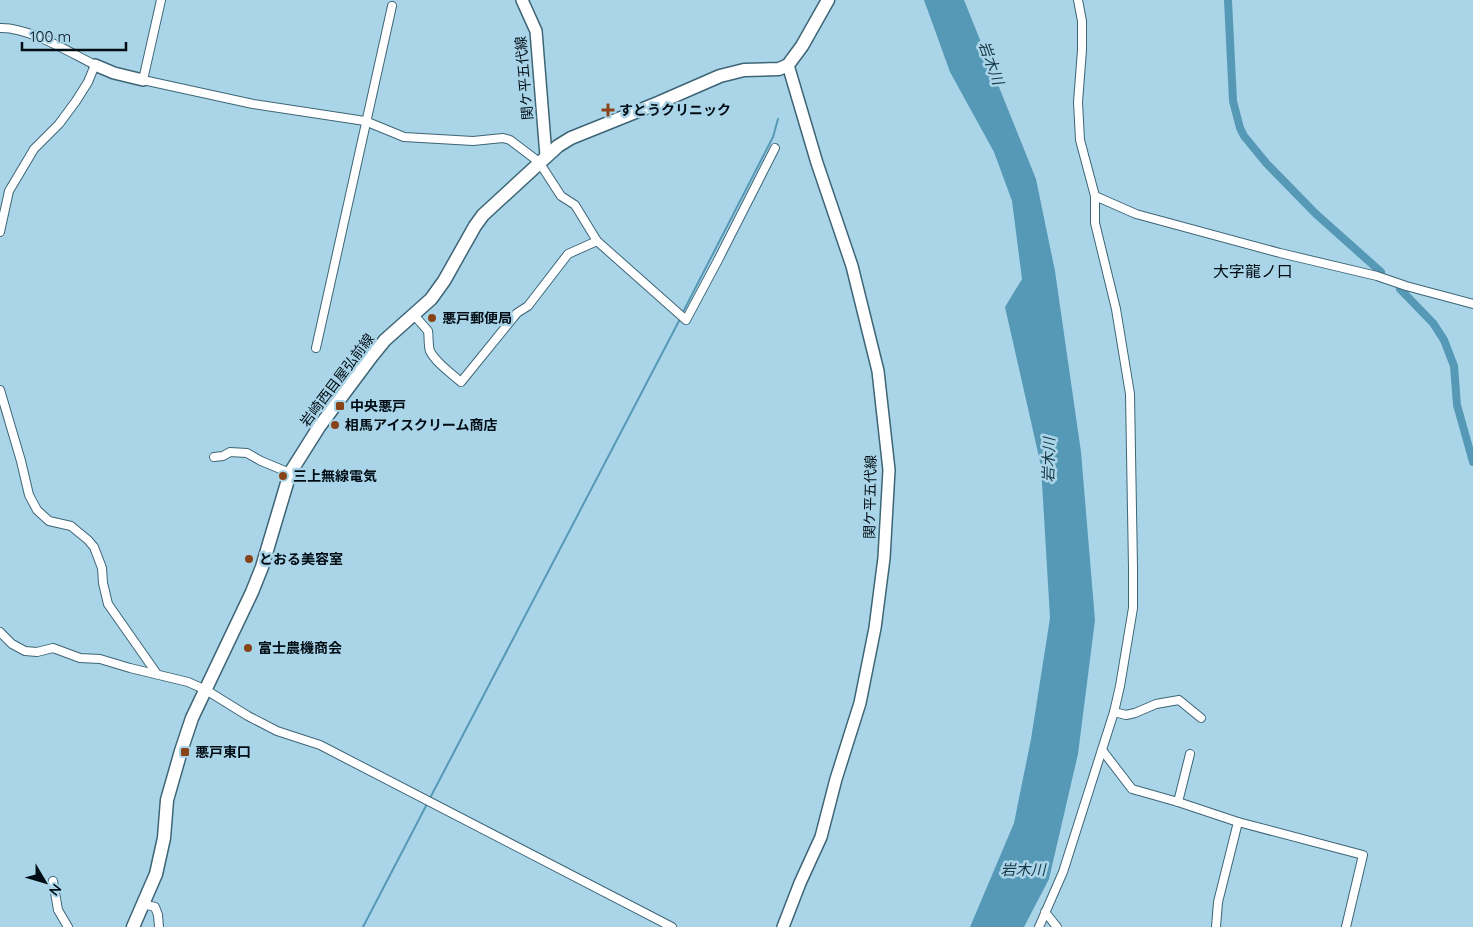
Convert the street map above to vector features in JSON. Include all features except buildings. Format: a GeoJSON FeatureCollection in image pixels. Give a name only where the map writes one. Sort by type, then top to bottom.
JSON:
{"type":"FeatureCollection","features":[{"type":"Feature","properties":{"kind":"main road","name":"関ケ平五代線"},"geometry":{"type":"LineString","coordinates":[[522,0],[536,31],[543,159]]}},
{"type":"Feature","properties":{"kind":"main road"},"geometry":{"type":"LineString","coordinates":[[788,65],[802,46],[828,0]]}},
{"type":"Feature","properties":{"kind":"main road"},"geometry":{"type":"LineString","coordinates":[[95,65],[114,73],[143,80]]}},
{"type":"Feature","properties":{"kind":"main road","name":"関ケ平五代線"},"geometry":{"type":"LineString","coordinates":[[783,927],[821,837],[836,779],[860,703],[876,628],[884,558],[889,470],[878,371],[852,266],[817,163],[788,65]]}},
{"type":"Feature","properties":{"kind":"main road","name":"岩崎西目屋弘前線"},"geometry":{"type":"LineString","coordinates":[[133,927],[156,874],[161,852],[167,800],[192,718],[262,567],[290,473],[319,427],[372,356],[385,340],[431,299],[484,215],[558,146],[571,138],[720,76],[744,70],[779,69],[788,65]]}},
{"type":"Feature","properties":{"kind":"street"},"geometry":{"type":"LineString","coordinates":[[161,0],[143,80],[253,104],[365,121],[404,137],[473,141],[504,138],[510,140],[543,159],[561,196],[575,205],[598,241],[686,320],[776,148]]}},
{"type":"Feature","properties":{"kind":"street"},"geometry":{"type":"LineString","coordinates":[[1039,927],[1063,872],[1114,712],[1133,608],[1130,394],[1116,310],[1095,223],[1094,196],[1080,140],[1078,102],[1082,21],[1078,0]]}},
{"type":"Feature","properties":{"kind":"street"},"geometry":{"type":"LineString","coordinates":[[316,348],[392,6]]}},
{"type":"Feature","properties":{"kind":"street"},"geometry":{"type":"LineString","coordinates":[[0,28],[19,31],[40,38],[95,65],[88,82],[76,101],[58,124],[34,149],[9,191],[0,232]]}},
{"type":"Feature","properties":{"kind":"street"},"geometry":{"type":"LineString","coordinates":[[1094,196],[1136,214],[1280,253],[1377,276],[1473,304]]}},
{"type":"Feature","properties":{"kind":"street"},"geometry":{"type":"LineString","coordinates":[[414,316],[428,331],[430,351],[461,382],[518,313],[528,306],[568,254],[598,241]]}},
{"type":"Feature","properties":{"kind":"street"},"geometry":{"type":"LineString","coordinates":[[0,390],[29,495],[37,510],[49,521],[71,526],[94,547],[102,568],[108,604],[157,674]]}},
{"type":"Feature","properties":{"kind":"street"},"geometry":{"type":"LineString","coordinates":[[214,457],[224,456],[230,452],[247,453],[261,462],[290,473]]}},
{"type":"Feature","properties":{"kind":"street"},"geometry":{"type":"LineString","coordinates":[[0,632],[12,644],[25,651],[38,652],[53,648],[80,658],[100,659],[188,682],[206,690],[248,716],[277,731],[320,745],[672,927]]}},
{"type":"Feature","properties":{"kind":"street"},"geometry":{"type":"LineString","coordinates":[[1114,712],[1126,715],[1156,704],[1179,700],[1201,718]]}},
{"type":"Feature","properties":{"kind":"street"},"geometry":{"type":"LineString","coordinates":[[1102,750],[1132,789],[1238,822],[1363,855],[1346,927]]}},
{"type":"Feature","properties":{"kind":"street"},"geometry":{"type":"LineString","coordinates":[[1178,802],[1190,754]]}},
{"type":"Feature","properties":{"kind":"street"},"geometry":{"type":"LineString","coordinates":[[1216,927],[1218,902],[1238,822]]}},
{"type":"Feature","properties":{"kind":"street"},"geometry":{"type":"LineString","coordinates":[[53,881],[58,910],[68,927]]}},
{"type":"Feature","properties":{"kind":"street"},"geometry":{"type":"LineString","coordinates":[[143,904],[155,907],[159,927]]}},
{"type":"Feature","properties":{"kind":"street"},"geometry":{"type":"LineString","coordinates":[[1045,912],[1057,927]]}},
{"type":"Feature","properties":{"kind":"water","name":"岩木川"},"geometry":{"type":"Polygon","coordinates":[[[924,0],[964,0],[1036,179],[1055,271],[1081,452],[1095,620],[1078,754],[1049,879],[1024,927],[970,927],[1014,823],[1031,739],[1050,618],[1041,466],[1005,307],[1022,279],[1012,201],[994,152],[950,72],[924,0]]]}},
{"type":"Feature","properties":{"kind":"waterway"},"geometry":{"type":"LineString","coordinates":[[1228,0],[1233,101],[1244,136],[1267,164],[1316,214],[1381,272]]}},
{"type":"Feature","properties":{"kind":"waterway"},"geometry":{"type":"LineString","coordinates":[[682,314],[773,137],[778,119]]}},
{"type":"Feature","properties":{"kind":"waterway"},"geometry":{"type":"LineString","coordinates":[[1400,289],[1433,323],[1444,340],[1454,366],[1457,405],[1473,462]]}},
{"type":"Feature","properties":{"kind":"waterway"},"geometry":{"type":"LineString","coordinates":[[429,800],[680,319]]}},
{"type":"Feature","properties":{"kind":"waterway"},"geometry":{"type":"LineString","coordinates":[[363,927],[427,804]]}},
{"type":"Feature","properties":{"kind":"place","name":"すとうクリニック"},"geometry":{"type":"Point","coordinates":[608,110]}},
{"type":"Feature","properties":{"kind":"place","name":"悪戸郵便局"},"geometry":{"type":"Point","coordinates":[432,318]}},
{"type":"Feature","properties":{"kind":"place","name":"中央悪戸"},"geometry":{"type":"Point","coordinates":[340,406]}},
{"type":"Feature","properties":{"kind":"place","name":"相馬アイスクリーム商店"},"geometry":{"type":"Point","coordinates":[335,425]}},
{"type":"Feature","properties":{"kind":"place","name":"三上無線電気"},"geometry":{"type":"Point","coordinates":[283,476]}},
{"type":"Feature","properties":{"kind":"place","name":"とおる美容室"},"geometry":{"type":"Point","coordinates":[249,559]}},
{"type":"Feature","properties":{"kind":"place","name":"富士農機商会"},"geometry":{"type":"Point","coordinates":[248,648]}},
{"type":"Feature","properties":{"kind":"place","name":"悪戸東口"},"geometry":{"type":"Point","coordinates":[185,752]}},
{"type":"Feature","properties":{"kind":"district","name":"大字龍ノ口"},"geometry":{"type":"Point","coordinates":[1253,271]}}]}
